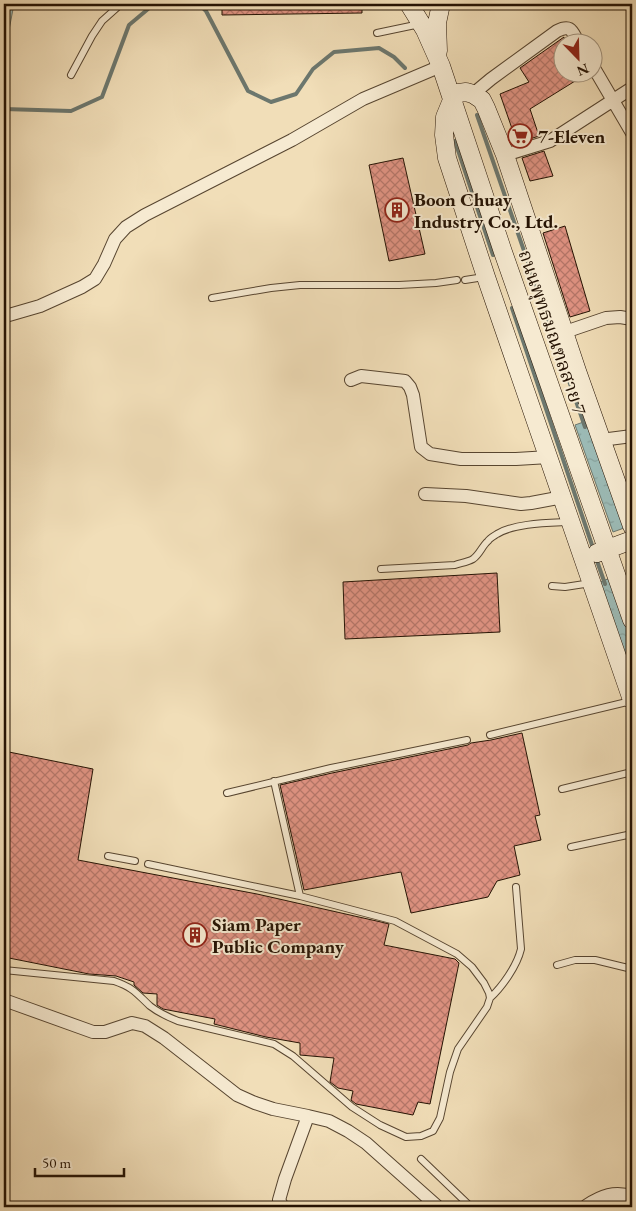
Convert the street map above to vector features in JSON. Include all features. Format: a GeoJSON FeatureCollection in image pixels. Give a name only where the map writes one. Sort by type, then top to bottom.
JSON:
{"type":"FeatureCollection","features":[{"type":"Feature","properties":{"kind":"main road","name":"ถนนพุทธมณฑลสาย 7"},"geometry":{"type":"LineString","coordinates":[[409,4],[440,61],[513,281],[632,620]]}},
{"type":"Feature","properties":{"kind":"main road","name":"ถนนพุทธมณฑลสาย 7"},"geometry":{"type":"LineString","coordinates":[[440,61],[437,23],[441,4]]}},
{"type":"Feature","properties":{"kind":"main road"},"geometry":{"type":"LineString","coordinates":[[632,526],[577,371],[505,155],[486,108],[482,100],[473,94],[466,92],[451,97],[445,117],[446,158],[632,700]]}},
{"type":"Feature","properties":{"kind":"main road"},"geometry":{"type":"LineString","coordinates":[[488,283],[513,281]]}},
{"type":"Feature","properties":{"kind":"main road"},"geometry":{"type":"LineString","coordinates":[[584,558],[632,540]]}},
{"type":"Feature","properties":{"kind":"street"},"geometry":{"type":"LineString","coordinates":[[556,32],[563,28],[571,29],[573,32]]}},
{"type":"Feature","properties":{"kind":"street"},"geometry":{"type":"LineString","coordinates":[[473,94],[554,33]]}},
{"type":"Feature","properties":{"kind":"street"},"geometry":{"type":"LineString","coordinates":[[9,314],[48,303],[82,287],[94,278],[104,264],[115,239],[126,227],[145,215],[292,140],[363,99],[416,76],[440,61]]}},
{"type":"Feature","properties":{"kind":"street"},"geometry":{"type":"LineString","coordinates":[[602,82],[632,133]]}},
{"type":"Feature","properties":{"kind":"street"},"geometry":{"type":"LineString","coordinates":[[505,155],[550,142],[632,88]]}},
{"type":"Feature","properties":{"kind":"street"},"geometry":{"type":"LineString","coordinates":[[564,332],[606,318],[620,317],[632,319]]}},
{"type":"Feature","properties":{"kind":"street"},"geometry":{"type":"LineString","coordinates":[[351,380],[361,376],[405,381],[413,395],[420,446],[430,454],[461,459],[549,457]]}},
{"type":"Feature","properties":{"kind":"street"},"geometry":{"type":"LineString","coordinates":[[602,440],[632,436]]}},
{"type":"Feature","properties":{"kind":"street"},"geometry":{"type":"LineString","coordinates":[[425,494],[466,496],[521,504],[563,497]]}},
{"type":"Feature","properties":{"kind":"street"},"geometry":{"type":"LineString","coordinates":[[4,1000],[92,1032],[105,1032],[132,1022],[145,1026],[164,1038],[237,1095],[273,1109],[330,1121],[348,1131],[366,1143],[438,1207]]}},
{"type":"Feature","properties":{"kind":"street"},"geometry":{"type":"LineString","coordinates":[[283,1207],[279,1200],[308,1116]]}},
{"type":"Feature","properties":{"kind":"street"},"geometry":{"type":"LineString","coordinates":[[588,1207],[605,1197],[624,1195],[632,1198]]}},
{"type":"Feature","properties":{"kind":"lane"},"geometry":{"type":"LineString","coordinates":[[71,75],[102,21],[120,4]]}},
{"type":"Feature","properties":{"kind":"lane"},"geometry":{"type":"LineString","coordinates":[[377,33],[421,24]]}},
{"type":"Feature","properties":{"kind":"lane"},"geometry":{"type":"LineString","coordinates":[[212,298],[300,284],[399,285],[457,280]]}},
{"type":"Feature","properties":{"kind":"lane"},"geometry":{"type":"LineString","coordinates":[[464,280],[488,283]]}},
{"type":"Feature","properties":{"kind":"lane"},"geometry":{"type":"LineString","coordinates":[[381,569],[461,564],[473,559],[487,541],[500,532],[535,524],[571,522]]}},
{"type":"Feature","properties":{"kind":"lane"},"geometry":{"type":"LineString","coordinates":[[552,586],[565,587],[592,583]]}},
{"type":"Feature","properties":{"kind":"lane"},"geometry":{"type":"LineString","coordinates":[[490,735],[632,700]]}},
{"type":"Feature","properties":{"kind":"lane"},"geometry":{"type":"LineString","coordinates":[[227,793],[331,768],[467,740]]}},
{"type":"Feature","properties":{"kind":"lane"},"geometry":{"type":"LineString","coordinates":[[562,789],[632,772]]}},
{"type":"Feature","properties":{"kind":"lane"},"geometry":{"type":"LineString","coordinates":[[274,782],[300,896]]}},
{"type":"Feature","properties":{"kind":"lane"},"geometry":{"type":"LineString","coordinates":[[571,847],[632,834]]}},
{"type":"Feature","properties":{"kind":"lane"},"geometry":{"type":"LineString","coordinates":[[108,856],[135,861]]}},
{"type":"Feature","properties":{"kind":"lane"},"geometry":{"type":"LineString","coordinates":[[148,864],[300,896],[396,921],[457,954],[472,967],[484,983],[490,998]]}},
{"type":"Feature","properties":{"kind":"lane"},"geometry":{"type":"LineString","coordinates":[[4,970],[114,981],[126,985],[151,1006],[178,1021],[274,1044],[294,1056],[352,1106],[380,1125],[406,1136],[421,1136],[432,1130],[440,1118],[450,1072],[458,1049],[487,1007],[490,998],[497,992],[520,956],[516,887]]}},
{"type":"Feature","properties":{"kind":"lane"},"geometry":{"type":"LineString","coordinates":[[556,965],[575,960],[595,960],[632,969]]}},
{"type":"Feature","properties":{"kind":"lane"},"geometry":{"type":"LineString","coordinates":[[421,1159],[471,1207]]}},
{"type":"Feature","properties":{"kind":"water"},"geometry":{"type":"Polygon","coordinates":[[[4,4],[14,4],[4,56],[4,4]]]}},
{"type":"Feature","properties":{"kind":"water"},"geometry":{"type":"Polygon","coordinates":[[[589,420],[627,527],[613,532],[575,425],[589,420]]]}},
{"type":"Feature","properties":{"kind":"water"},"geometry":{"type":"Polygon","coordinates":[[[608,579],[612,579],[632,637],[632,681],[598,585],[608,579]]]}},
{"type":"Feature","properties":{"kind":"building"},"geometry":{"type":"Polygon","coordinates":[[[222,4],[362,4],[362,13],[222,15],[222,4]]]}},
{"type":"Feature","properties":{"kind":"building"},"geometry":{"type":"Polygon","coordinates":[[[554,44],[554,82],[574,82],[530,109],[539,136],[517,143],[500,94],[529,82],[520,68],[554,44]]]}},
{"type":"Feature","properties":{"kind":"building"},"geometry":{"type":"Polygon","coordinates":[[[544,151],[553,176],[530,181],[522,158],[544,151]]]}},
{"type":"Feature","properties":{"kind":"building","name":"Boon Chuay Industry Co., Ltd."},"geometry":{"type":"Polygon","coordinates":[[[403,158],[425,254],[389,261],[369,165],[403,158]]]}},
{"type":"Feature","properties":{"kind":"building"},"geometry":{"type":"Polygon","coordinates":[[[565,226],[590,311],[570,317],[543,233],[565,226]]]}},
{"type":"Feature","properties":{"kind":"building"},"geometry":{"type":"Polygon","coordinates":[[[497,573],[500,632],[345,639],[343,582],[497,573]]]}},
{"type":"Feature","properties":{"kind":"building"},"geometry":{"type":"Polygon","coordinates":[[[522,733],[540,815],[535,816],[541,840],[514,846],[520,875],[497,881],[488,897],[411,913],[401,872],[304,890],[280,785],[522,733]]]}},
{"type":"Feature","properties":{"kind":"building","name":"Siam Paper Public Company"},"geometry":{"type":"Polygon","coordinates":[[[4,751],[93,769],[78,860],[257,894],[389,924],[384,945],[455,959],[459,963],[430,1104],[418,1102],[413,1115],[356,1104],[351,1100],[353,1091],[338,1088],[330,1082],[334,1058],[300,1055],[300,1043],[214,1024],[215,1019],[163,1009],[157,1005],[157,994],[143,993],[134,985],[134,982],[116,976],[89,974],[4,957],[4,751]]]}},
{"type":"Feature","properties":{"kind":"waterway"},"geometry":{"type":"LineString","coordinates":[[4,109],[71,111],[102,97],[129,25],[154,4]]}},
{"type":"Feature","properties":{"kind":"waterway"},"geometry":{"type":"LineString","coordinates":[[199,4],[206,11],[248,91],[271,102],[296,94],[313,69],[334,52],[379,48],[394,57],[405,68]]}},
{"type":"Feature","properties":{"kind":"waterway"},"geometry":{"type":"LineString","coordinates":[[477,115],[585,427]]}},
{"type":"Feature","properties":{"kind":"waterway"},"geometry":{"type":"LineString","coordinates":[[455,141],[493,255]]}},
{"type":"Feature","properties":{"kind":"waterway"},"geometry":{"type":"LineString","coordinates":[[512,308],[594,551]]}},
{"type":"Feature","properties":{"kind":"waterway"},"geometry":{"type":"LineString","coordinates":[[627,546],[632,561]]}},
{"type":"Feature","properties":{"kind":"waterway"},"geometry":{"type":"LineString","coordinates":[[596,558],[605,584]]}},
{"type":"Feature","properties":{"kind":"place","name":"7-Eleven"},"geometry":{"type":"Point","coordinates":[520,136]}},
{"type":"Feature","properties":{"kind":"place","name":"Boon Chuay Industry Co., Ltd."},"geometry":{"type":"Point","coordinates":[397,210]}},
{"type":"Feature","properties":{"kind":"place","name":"Siam Paper Public Company"},"geometry":{"type":"Point","coordinates":[195,935]}}]}
